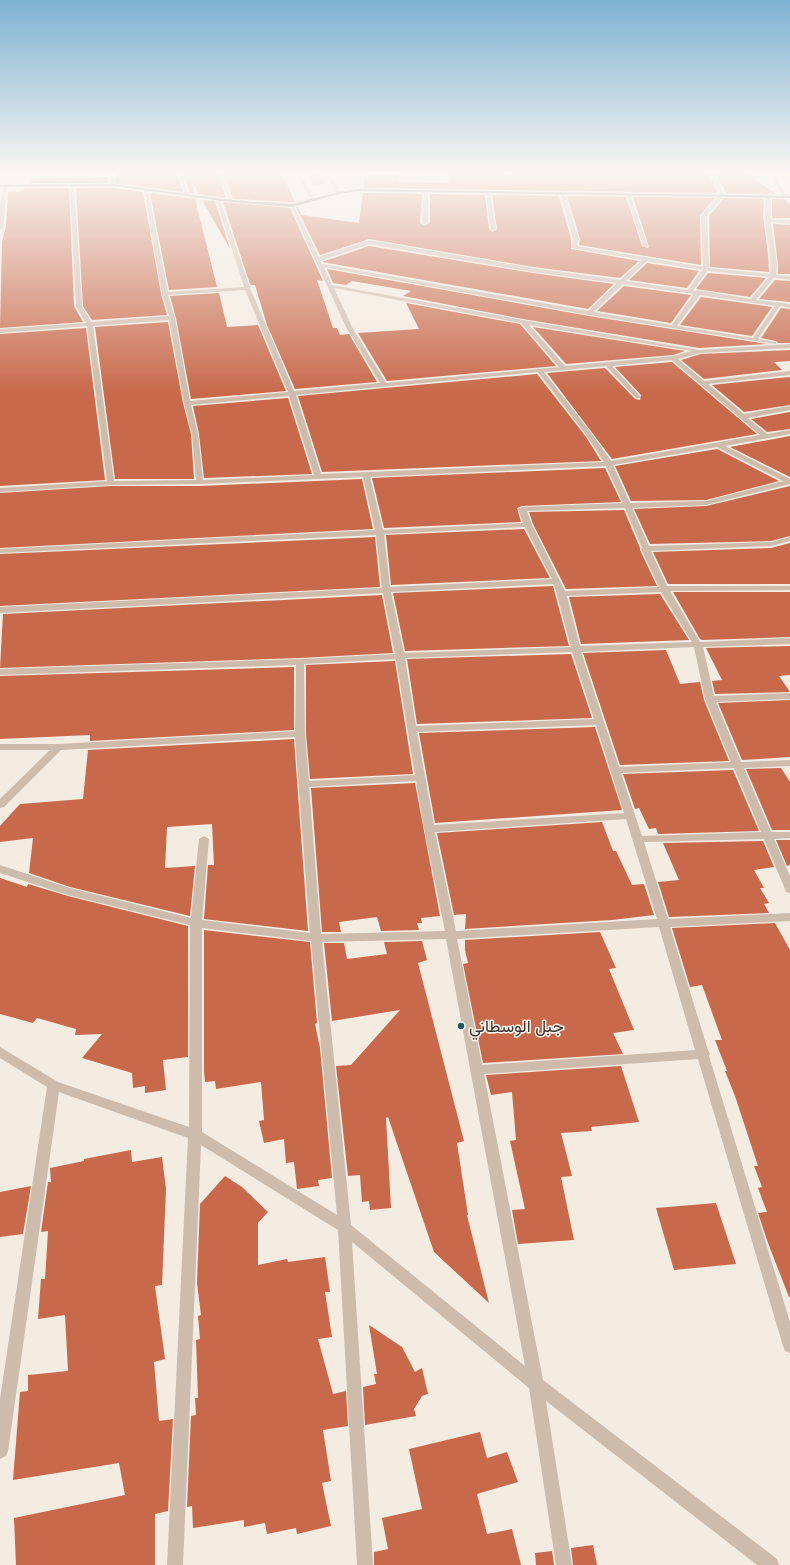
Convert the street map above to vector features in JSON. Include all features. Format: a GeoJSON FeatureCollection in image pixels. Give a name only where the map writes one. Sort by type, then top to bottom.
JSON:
{"type":"FeatureCollection","features":[{"type":"Feature","properties":{"kind":"street"},"geometry":{"type":"LineString","coordinates":[[76,247],[79,306],[90,325],[111,483]]}},
{"type":"Feature","properties":{"kind":"street"},"geometry":{"type":"LineString","coordinates":[[156,247],[165,294],[172,318],[187,402],[195,434],[200,482]]}},
{"type":"Feature","properties":{"kind":"street"},"geometry":{"type":"LineString","coordinates":[[234,247],[247,288],[292,394],[318,477]]}},
{"type":"Feature","properties":{"kind":"street"},"geometry":{"type":"LineString","coordinates":[[311,247],[349,327],[384,385]]}},
{"type":"Feature","properties":{"kind":"street"},"geometry":{"type":"LineString","coordinates":[[319,263],[357,247]]}},
{"type":"Feature","properties":{"kind":"street"},"geometry":{"type":"LineString","coordinates":[[398,247],[533,270],[699,292],[790,306]]}},
{"type":"Feature","properties":{"kind":"street"},"geometry":{"type":"LineString","coordinates":[[574,247],[706,269],[790,278]]}},
{"type":"Feature","properties":{"kind":"street"},"geometry":{"type":"LineString","coordinates":[[690,291],[706,269],[705,247]]}},
{"type":"Feature","properties":{"kind":"street"},"geometry":{"type":"LineString","coordinates":[[752,301],[773,276],[774,265],[772,247]]}},
{"type":"Feature","properties":{"kind":"street"},"geometry":{"type":"LineString","coordinates":[[589,313],[624,282],[646,259]]}},
{"type":"Feature","properties":{"kind":"street"},"geometry":{"type":"LineString","coordinates":[[319,263],[589,313],[755,339],[789,346]]}},
{"type":"Feature","properties":{"kind":"street"},"geometry":{"type":"LineString","coordinates":[[330,286],[523,322],[701,351]]}},
{"type":"Feature","properties":{"kind":"street"},"geometry":{"type":"LineString","coordinates":[[165,294],[247,288]]}},
{"type":"Feature","properties":{"kind":"street"},"geometry":{"type":"LineString","coordinates":[[674,326],[699,292]]}},
{"type":"Feature","properties":{"kind":"street"},"geometry":{"type":"LineString","coordinates":[[755,339],[779,304]]}},
{"type":"Feature","properties":{"kind":"street"},"geometry":{"type":"LineString","coordinates":[[0,331],[172,318]]}},
{"type":"Feature","properties":{"kind":"street"},"geometry":{"type":"LineString","coordinates":[[523,322],[564,368]]}},
{"type":"Feature","properties":{"kind":"street"},"geometry":{"type":"LineString","coordinates":[[187,402],[292,394],[673,358],[701,351],[789,346]]}},
{"type":"Feature","properties":{"kind":"street"},"geometry":{"type":"LineString","coordinates":[[673,358],[765,436]]}},
{"type":"Feature","properties":{"kind":"street"},"geometry":{"type":"LineString","coordinates":[[608,364],[638,397]]}},
{"type":"Feature","properties":{"kind":"street"},"geometry":{"type":"LineString","coordinates":[[540,371],[590,435],[609,464],[645,549],[664,589],[698,645],[710,699],[790,889]]}},
{"type":"Feature","properties":{"kind":"street"},"geometry":{"type":"LineString","coordinates":[[702,383],[790,373]]}},
{"type":"Feature","properties":{"kind":"street"},"geometry":{"type":"LineString","coordinates":[[741,417],[790,408]]}},
{"type":"Feature","properties":{"kind":"street"},"geometry":{"type":"LineString","coordinates":[[0,490],[111,483],[200,482],[609,464],[790,432]]}},
{"type":"Feature","properties":{"kind":"street"},"geometry":{"type":"LineString","coordinates":[[718,444],[790,482]]}},
{"type":"Feature","properties":{"kind":"street"},"geometry":{"type":"LineString","coordinates":[[366,474],[380,533],[386,589],[400,656],[429,829],[451,935],[536,1384],[564,1565]]}},
{"type":"Feature","properties":{"kind":"street"},"geometry":{"type":"LineString","coordinates":[[790,482],[706,503],[522,508],[528,525],[557,581],[562,594],[576,650],[638,839],[704,1054],[790,1346]]}},
{"type":"Feature","properties":{"kind":"street"},"geometry":{"type":"LineString","coordinates":[[0,551],[528,525]]}},
{"type":"Feature","properties":{"kind":"street"},"geometry":{"type":"LineString","coordinates":[[645,549],[771,544],[790,539]]}},
{"type":"Feature","properties":{"kind":"street"},"geometry":{"type":"LineString","coordinates":[[780,542],[790,548]]}},
{"type":"Feature","properties":{"kind":"street"},"geometry":{"type":"LineString","coordinates":[[0,610],[557,581]]}},
{"type":"Feature","properties":{"kind":"street"},"geometry":{"type":"LineString","coordinates":[[562,594],[664,589],[790,588]]}},
{"type":"Feature","properties":{"kind":"street"},"geometry":{"type":"LineString","coordinates":[[0,672],[300,662],[400,656],[790,641]]}},
{"type":"Feature","properties":{"kind":"street"},"geometry":{"type":"LineString","coordinates":[[300,662],[300,734],[316,938],[344,1227],[365,1565]]}},
{"type":"Feature","properties":{"kind":"street"},"geometry":{"type":"LineString","coordinates":[[710,699],[790,696]]}},
{"type":"Feature","properties":{"kind":"street"},"geometry":{"type":"LineString","coordinates":[[412,729],[600,722]]}},
{"type":"Feature","properties":{"kind":"street"},"geometry":{"type":"LineString","coordinates":[[0,747],[58,747],[300,734]]}},
{"type":"Feature","properties":{"kind":"street"},"geometry":{"type":"LineString","coordinates":[[0,805],[58,747]]}},
{"type":"Feature","properties":{"kind":"street"},"geometry":{"type":"LineString","coordinates":[[615,770],[790,763]]}},
{"type":"Feature","properties":{"kind":"street"},"geometry":{"type":"LineString","coordinates":[[304,784],[420,778]]}},
{"type":"Feature","properties":{"kind":"street"},"geometry":{"type":"LineString","coordinates":[[429,829],[630,816]]}},
{"type":"Feature","properties":{"kind":"street"},"geometry":{"type":"LineString","coordinates":[[638,839],[790,835]]}},
{"type":"Feature","properties":{"kind":"street"},"geometry":{"type":"LineString","coordinates":[[175,1565],[195,1136],[196,923],[204,839]]}},
{"type":"Feature","properties":{"kind":"street"},"geometry":{"type":"LineString","coordinates":[[0,869],[68,891],[196,923],[316,938],[451,935],[790,917]]}},
{"type":"Feature","properties":{"kind":"street"},"geometry":{"type":"LineString","coordinates":[[0,1052],[54,1085],[195,1136],[344,1227],[536,1384],[771,1565]]}},
{"type":"Feature","properties":{"kind":"street"},"geometry":{"type":"LineString","coordinates":[[476,1070],[704,1054]]}},
{"type":"Feature","properties":{"kind":"street"},"geometry":{"type":"LineString","coordinates":[[0,1451],[54,1085]]}},
{"type":"Feature","properties":{"kind":"building"},"geometry":{"type":"Polygon","coordinates":[[[2,247],[72,247],[74,306],[83,322],[0,328],[2,247]]]}},
{"type":"Feature","properties":{"kind":"building"},"geometry":{"type":"Polygon","coordinates":[[[80,247],[153,247],[161,294],[167,315],[92,320],[83,306],[80,247]]]}},
{"type":"Feature","properties":{"kind":"building"},"geometry":{"type":"Polygon","coordinates":[[[161,247],[207,247],[217,287],[169,290],[161,247]]]}},
{"type":"Feature","properties":{"kind":"building"},"geometry":{"type":"Polygon","coordinates":[[[238,247],[308,247],[323,281],[317,280],[333,328],[337,328],[340,335],[349,334],[377,382],[295,389],[267,325],[255,285],[250,284],[238,247]]]}},
{"type":"Feature","properties":{"kind":"building"},"geometry":{"type":"Polygon","coordinates":[[[316,247],[344,247],[320,255],[316,247]]]}},
{"type":"Feature","properties":{"kind":"building"},"geometry":{"type":"Polygon","coordinates":[[[366,247],[375,247],[533,273],[614,284],[588,309],[322,262],[366,247]]]}},
{"type":"Feature","properties":{"kind":"building"},"geometry":{"type":"Polygon","coordinates":[[[416,247],[571,247],[571,249],[639,261],[620,278],[533,267],[416,247]]]}},
{"type":"Feature","properties":{"kind":"building"},"geometry":{"type":"Polygon","coordinates":[[[591,247],[701,247],[701,265],[591,247]]]}},
{"type":"Feature","properties":{"kind":"building"},"geometry":{"type":"Polygon","coordinates":[[[710,247],[767,247],[769,272],[710,267],[710,247]]]}},
{"type":"Feature","properties":{"kind":"building"},"geometry":{"type":"Polygon","coordinates":[[[776,247],[790,247],[790,274],[778,274],[776,247]]]}},
{"type":"Feature","properties":{"kind":"building"},"geometry":{"type":"Polygon","coordinates":[[[647,263],[699,271],[687,288],[629,280],[647,263]]]}},
{"type":"Feature","properties":{"kind":"building"},"geometry":{"type":"Polygon","coordinates":[[[327,269],[589,316],[767,344],[699,348],[523,319],[403,296],[411,291],[352,281],[346,285],[333,283],[327,269]]]}},
{"type":"Feature","properties":{"kind":"building"},"geometry":{"type":"Polygon","coordinates":[[[708,273],[766,278],[750,297],[696,289],[708,273]]]}},
{"type":"Feature","properties":{"kind":"building"},"geometry":{"type":"Polygon","coordinates":[[[775,280],[790,281],[790,302],[759,299],[775,280]]]}},
{"type":"Feature","properties":{"kind":"building"},"geometry":{"type":"Polygon","coordinates":[[[624,286],[691,295],[671,323],[597,311],[624,286]]]}},
{"type":"Feature","properties":{"kind":"building"},"geometry":{"type":"Polygon","coordinates":[[[219,293],[227,327],[258,325],[286,391],[191,399],[176,318],[170,296],[219,293]]]}},
{"type":"Feature","properties":{"kind":"building"},"geometry":{"type":"Polygon","coordinates":[[[701,297],[772,307],[752,336],[680,325],[701,297]]]}},
{"type":"Feature","properties":{"kind":"building"},"geometry":{"type":"Polygon","coordinates":[[[406,303],[520,324],[556,366],[387,381],[358,333],[419,329],[406,303]]]}},
{"type":"Feature","properties":{"kind":"building"},"geometry":{"type":"Polygon","coordinates":[[[781,308],[790,309],[790,343],[778,343],[776,341],[761,338],[781,308]]]}},
{"type":"Feature","properties":{"kind":"building"},"geometry":{"type":"Polygon","coordinates":[[[168,322],[183,403],[191,434],[194,479],[115,479],[95,327],[168,322]]]}},
{"type":"Feature","properties":{"kind":"building"},"geometry":{"type":"Polygon","coordinates":[[[533,327],[685,351],[673,355],[566,364],[533,327]]]}},
{"type":"Feature","properties":{"kind":"building"},"geometry":{"type":"Polygon","coordinates":[[[86,328],[105,480],[0,486],[0,334],[86,328]]]}},
{"type":"Feature","properties":{"kind":"building"},"geometry":{"type":"Polygon","coordinates":[[[790,350],[790,361],[774,362],[782,370],[704,379],[681,360],[701,354],[790,350]]]}},
{"type":"Feature","properties":{"kind":"building"},"geometry":{"type":"Polygon","coordinates":[[[672,362],[757,434],[612,459],[547,373],[605,368],[635,399],[640,400],[641,395],[615,367],[672,362]]]}},
{"type":"Feature","properties":{"kind":"building"},"geometry":{"type":"Polygon","coordinates":[[[537,374],[586,437],[601,461],[322,472],[298,396],[537,374]]]}},
{"type":"Feature","properties":{"kind":"building"},"geometry":{"type":"Polygon","coordinates":[[[789,377],[790,405],[744,412],[712,385],[789,377]]]}},
{"type":"Feature","properties":{"kind":"building"},"geometry":{"type":"Polygon","coordinates":[[[288,398],[312,474],[204,478],[199,434],[193,406],[288,398]]]}},
{"type":"Feature","properties":{"kind":"building"},"geometry":{"type":"Polygon","coordinates":[[[790,412],[790,429],[767,432],[751,419],[790,412]]]}},
{"type":"Feature","properties":{"kind":"building"},"geometry":{"type":"Polygon","coordinates":[[[790,436],[790,477],[730,447],[790,436]]]}},
{"type":"Feature","properties":{"kind":"building"},"geometry":{"type":"Polygon","coordinates":[[[717,449],[779,481],[706,500],[631,501],[615,466],[717,449]]]}},
{"type":"Feature","properties":{"kind":"building"},"geometry":{"type":"Polygon","coordinates":[[[605,468],[621,502],[522,506],[517,508],[521,522],[384,528],[372,478],[605,468]]]}},
{"type":"Feature","properties":{"kind":"building"},"geometry":{"type":"Polygon","coordinates":[[[362,479],[373,529],[0,548],[0,493],[111,486],[200,486],[362,479]]]}},
{"type":"Feature","properties":{"kind":"building"},"geometry":{"type":"Polygon","coordinates":[[[790,486],[790,536],[771,541],[650,544],[634,509],[706,506],[790,486]]]}},
{"type":"Feature","properties":{"kind":"building"},"geometry":{"type":"Polygon","coordinates":[[[624,510],[640,550],[657,586],[566,589],[533,524],[529,512],[624,510]]]}},
{"type":"Feature","properties":{"kind":"building"},"geometry":{"type":"Polygon","coordinates":[[[524,529],[550,578],[391,585],[386,535],[524,529]]]}},
{"type":"Feature","properties":{"kind":"building"},"geometry":{"type":"Polygon","coordinates":[[[375,537],[380,587],[0,606],[0,554],[375,537]]]}},
{"type":"Feature","properties":{"kind":"building"},"geometry":{"type":"Polygon","coordinates":[[[790,543],[790,584],[668,584],[653,552],[771,548],[790,543]]]}},
{"type":"Feature","properties":{"kind":"building"},"geometry":{"type":"Polygon","coordinates":[[[553,586],[569,646],[405,651],[393,593],[553,586]]]}},
{"type":"Feature","properties":{"kind":"building"},"geometry":{"type":"Polygon","coordinates":[[[673,592],[790,592],[790,637],[702,640],[673,592]]]}},
{"type":"Feature","properties":{"kind":"building"},"geometry":{"type":"Polygon","coordinates":[[[660,594],[689,640],[581,644],[569,597],[660,594]]]}},
{"type":"Feature","properties":{"kind":"building"},"geometry":{"type":"Polygon","coordinates":[[[382,595],[393,653],[300,658],[0,668],[3,614],[382,595]]]}},
{"type":"Feature","properties":{"kind":"building"},"geometry":{"type":"Polygon","coordinates":[[[790,646],[790,675],[779,676],[790,692],[715,694],[712,681],[722,680],[706,648],[790,646]]]}},
{"type":"Feature","properties":{"kind":"building"},"geometry":{"type":"Polygon","coordinates":[[[666,650],[680,684],[700,682],[704,700],[729,761],[620,765],[583,653],[666,650]]]}},
{"type":"Feature","properties":{"kind":"building"},"geometry":{"type":"Polygon","coordinates":[[[571,654],[592,718],[417,724],[407,659],[571,654]]]}},
{"type":"Feature","properties":{"kind":"building"},"geometry":{"type":"Polygon","coordinates":[[[395,661],[413,774],[310,779],[306,734],[306,665],[395,661]]]}},
{"type":"Feature","properties":{"kind":"building"},"geometry":{"type":"Polygon","coordinates":[[[294,667],[294,730],[90,741],[90,735],[0,739],[0,676],[294,667]]]}},
{"type":"Feature","properties":{"kind":"building"},"geometry":{"type":"Polygon","coordinates":[[[790,700],[790,757],[742,760],[718,703],[790,700]]]}},
{"type":"Feature","properties":{"kind":"building"},"geometry":{"type":"Polygon","coordinates":[[[595,727],[622,810],[435,823],[419,733],[595,727]]]}},
{"type":"Feature","properties":{"kind":"building"},"geometry":{"type":"Polygon","coordinates":[[[294,739],[308,931],[204,919],[208,865],[214,865],[212,824],[167,827],[165,868],[195,866],[190,916],[70,887],[29,873],[33,838],[0,842],[0,826],[20,804],[83,799],[88,750],[294,739]]]}},
{"type":"Feature","properties":{"kind":"building"},"geometry":{"type":"Polygon","coordinates":[[[781,768],[790,782],[790,830],[772,830],[746,769],[781,768]]]}},
{"type":"Feature","properties":{"kind":"building"},"geometry":{"type":"Polygon","coordinates":[[[733,770],[759,831],[658,834],[656,828],[649,829],[639,808],[635,809],[623,774],[733,770]]]}},
{"type":"Feature","properties":{"kind":"building"},"geometry":{"type":"Polygon","coordinates":[[[415,783],[440,916],[421,918],[422,923],[417,923],[419,930],[381,931],[377,917],[339,922],[341,932],[322,932],[311,788],[415,783]]]}},
{"type":"Feature","properties":{"kind":"building"},"geometry":{"type":"Polygon","coordinates":[[[602,822],[613,851],[616,851],[632,885],[644,884],[654,915],[612,920],[465,929],[466,914],[454,915],[437,833],[602,822]]]}},
{"type":"Feature","properties":{"kind":"building"},"geometry":{"type":"Polygon","coordinates":[[[776,840],[790,840],[790,865],[787,866],[776,840]]]}},
{"type":"Feature","properties":{"kind":"building"},"geometry":{"type":"Polygon","coordinates":[[[763,841],[774,867],[754,870],[764,888],[760,888],[769,903],[764,904],[769,913],[669,917],[658,882],[679,880],[663,843],[763,841]]]}},
{"type":"Feature","properties":{"kind":"building"},"geometry":{"type":"Polygon","coordinates":[[[0,878],[27,887],[28,884],[68,896],[188,926],[188,1057],[163,1060],[166,1090],[145,1093],[145,1086],[133,1088],[132,1073],[82,1058],[102,1034],[75,1035],[76,1029],[37,1018],[33,1023],[0,1014],[0,878]]]}},
{"type":"Feature","properties":{"kind":"building"},"geometry":{"type":"Polygon","coordinates":[[[775,923],[790,950],[790,1297],[768,1243],[758,1213],[767,1212],[758,1188],[762,1187],[754,1166],[758,1166],[735,1096],[725,1071],[727,1071],[715,1040],[722,1040],[702,985],[690,987],[672,928],[775,923]]]}},
{"type":"Feature","properties":{"kind":"building"},"geometry":{"type":"Polygon","coordinates":[[[204,930],[310,942],[317,1023],[315,1024],[320,1048],[332,1178],[318,1180],[319,1186],[297,1189],[294,1162],[286,1163],[284,1139],[264,1143],[259,1121],[264,1120],[261,1082],[216,1089],[215,1081],[205,1082],[204,930]]]}},
{"type":"Feature","properties":{"kind":"building"},"geometry":{"type":"Polygon","coordinates":[[[600,932],[616,968],[609,969],[634,1030],[613,1033],[623,1054],[483,1063],[463,964],[468,963],[465,950],[465,940],[600,932]]]}},
{"type":"Feature","properties":{"kind":"building"},"geometry":{"type":"Polygon","coordinates":[[[422,941],[427,960],[418,963],[464,1141],[457,1143],[467,1215],[489,1303],[434,1252],[388,1117],[386,1118],[391,1208],[370,1210],[369,1201],[362,1202],[360,1175],[348,1176],[336,1066],[351,1065],[400,1010],[332,1021],[324,943],[344,943],[347,959],[387,954],[384,942],[422,941]]]}},
{"type":"Feature","properties":{"kind":"building"},"geometry":{"type":"Polygon","coordinates":[[[621,1066],[639,1122],[591,1127],[592,1131],[561,1133],[572,1176],[561,1177],[574,1240],[518,1244],[512,1210],[525,1209],[510,1141],[516,1140],[512,1092],[491,1095],[486,1075],[621,1066]]]}},
{"type":"Feature","properties":{"kind":"building"},"geometry":{"type":"Polygon","coordinates":[[[131,1150],[132,1162],[162,1157],[166,1189],[162,1285],[155,1286],[165,1359],[154,1362],[159,1421],[173,1419],[168,1511],[155,1514],[155,1565],[16,1565],[14,1518],[125,1495],[119,1463],[13,1480],[20,1392],[28,1391],[28,1375],[68,1371],[65,1315],[38,1319],[41,1279],[45,1279],[48,1231],[41,1232],[48,1182],[51,1182],[50,1168],[84,1161],[84,1159],[131,1150]]]}},
{"type":"Feature","properties":{"kind":"building"},"geometry":{"type":"Polygon","coordinates":[[[225,1176],[242,1187],[268,1212],[258,1223],[258,1265],[287,1259],[288,1262],[325,1257],[330,1292],[325,1292],[332,1337],[318,1339],[333,1394],[346,1391],[348,1426],[323,1430],[331,1481],[322,1483],[331,1526],[297,1534],[296,1528],[267,1534],[265,1523],[244,1527],[244,1520],[193,1528],[192,1506],[187,1507],[191,1416],[196,1415],[195,1398],[198,1398],[196,1340],[200,1339],[198,1316],[201,1315],[197,1283],[200,1204],[225,1176]]]}},
{"type":"Feature","properties":{"kind":"building"},"geometry":{"type":"Polygon","coordinates":[[[31,1186],[23,1234],[0,1237],[0,1192],[31,1186]]]}},
{"type":"Feature","properties":{"kind":"building"},"geometry":{"type":"Polygon","coordinates":[[[716,1203],[736,1264],[674,1270],[656,1208],[716,1203]]]}},
{"type":"Feature","properties":{"kind":"building"},"geometry":{"type":"Polygon","coordinates":[[[369,1325],[402,1347],[415,1372],[422,1368],[428,1394],[422,1396],[414,1409],[416,1416],[365,1425],[363,1387],[376,1384],[374,1374],[377,1374],[369,1325]]]}},
{"type":"Feature","properties":{"kind":"building"},"geometry":{"type":"Polygon","coordinates":[[[480,1432],[487,1458],[507,1452],[518,1482],[477,1494],[487,1534],[512,1529],[521,1565],[374,1565],[374,1552],[388,1549],[382,1518],[422,1509],[409,1449],[480,1432]]]}},
{"type":"Feature","properties":{"kind":"building"},"geometry":{"type":"Polygon","coordinates":[[[593,1545],[597,1565],[573,1565],[571,1548],[593,1545]]]}},
{"type":"Feature","properties":{"kind":"building"},"geometry":{"type":"Polygon","coordinates":[[[552,1551],[554,1565],[536,1565],[535,1553],[552,1551]]]}},
{"type":"Feature","properties":{"kind":"place","name":"جبل الوسطاني"},"geometry":{"type":"Point","coordinates":[461,1026]}}]}
